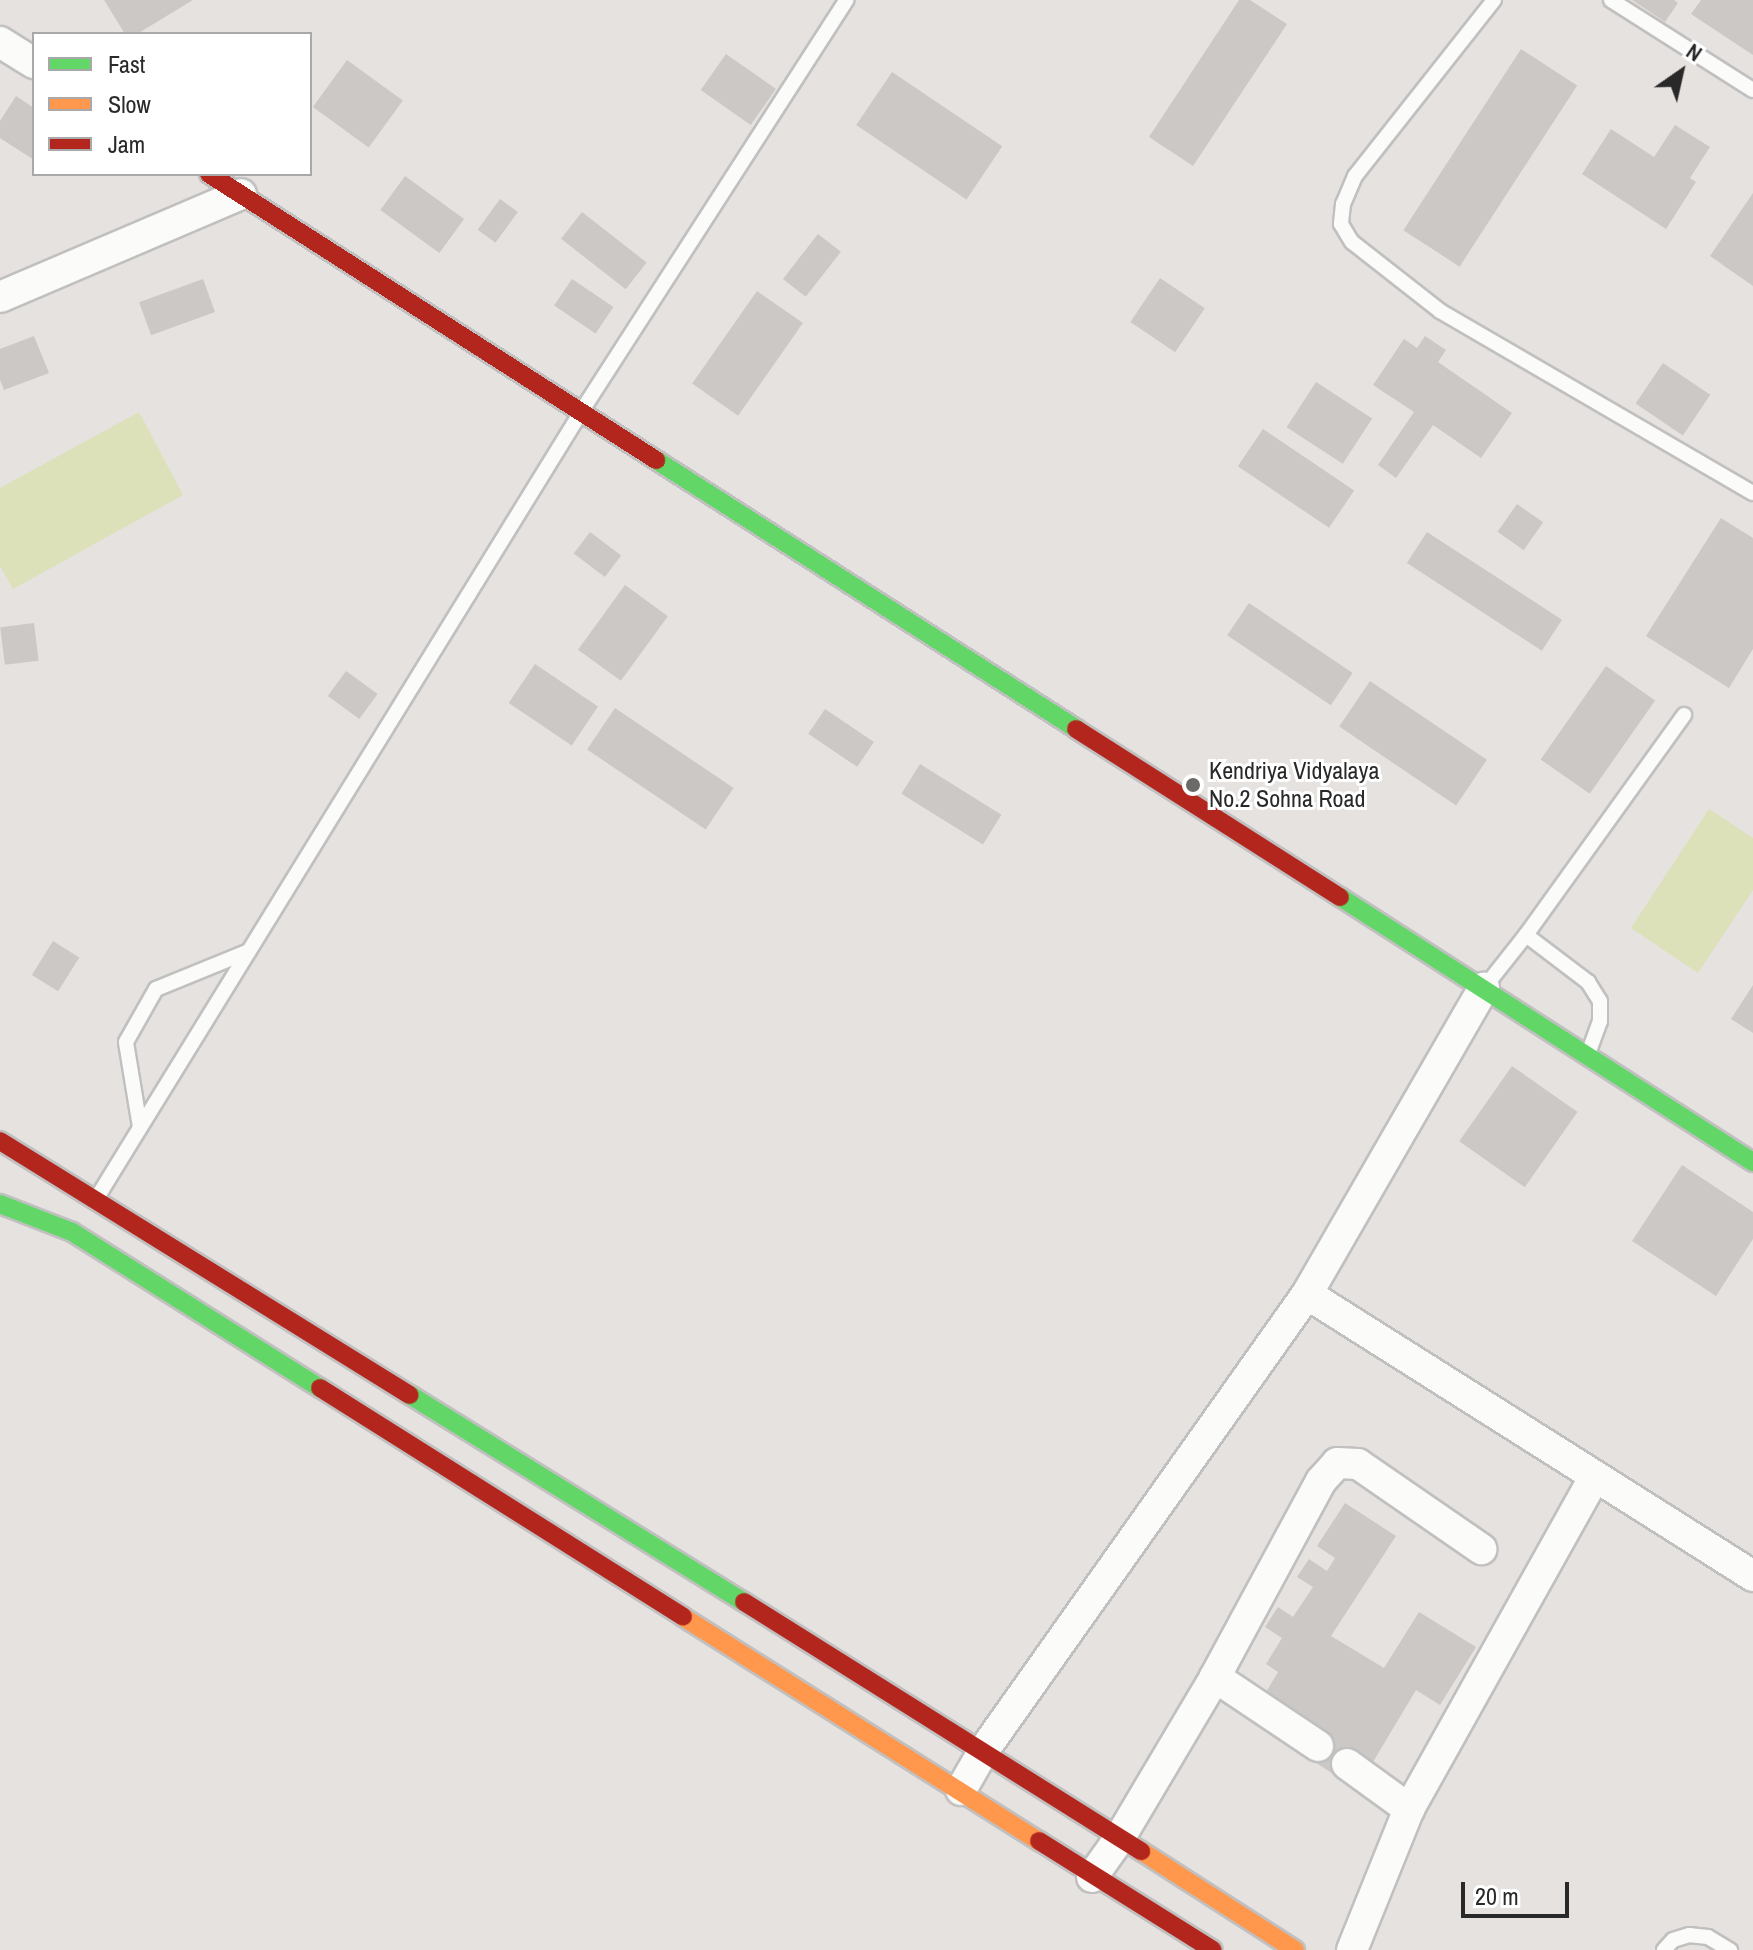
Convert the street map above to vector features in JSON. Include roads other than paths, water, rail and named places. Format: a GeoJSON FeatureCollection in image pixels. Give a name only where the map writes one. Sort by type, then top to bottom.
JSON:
{"type":"FeatureCollection","features":[{"type":"Feature","properties":{"kind":"street"},"geometry":{"type":"LineString","coordinates":[[0,42],[32,62]]}},
{"type":"Feature","properties":{"kind":"street"},"geometry":{"type":"LineString","coordinates":[[212,176],[1753,1162]]}},
{"type":"Feature","properties":{"kind":"street"},"geometry":{"type":"LineString","coordinates":[[0,297],[241,194]]}},
{"type":"Feature","properties":{"kind":"street"},"geometry":{"type":"LineString","coordinates":[[961,1790],[984,1750],[1307,1294],[1484,988]]}},
{"type":"Feature","properties":{"kind":"street"},"geometry":{"type":"LineString","coordinates":[[0,1141],[83,1217],[1092,1877],[1213,1950]]}},
{"type":"Feature","properties":{"kind":"street"},"geometry":{"type":"LineString","coordinates":[[0,1204],[83,1217],[984,1750],[1295,1950]]}},
{"type":"Feature","properties":{"kind":"street"},"geometry":{"type":"LineString","coordinates":[[1307,1294],[1753,1576]]}},
{"type":"Feature","properties":{"kind":"street"},"geometry":{"type":"LineString","coordinates":[[1092,1877],[1119,1839],[1215,1677],[1321,1481],[1337,1463],[1358,1464],[1481,1549]]}},
{"type":"Feature","properties":{"kind":"street"},"geometry":{"type":"LineString","coordinates":[[1352,1950],[1409,1809],[1594,1478]]}},
{"type":"Feature","properties":{"kind":"street"},"geometry":{"type":"LineString","coordinates":[[1215,1677],[1318,1746]]}},
{"type":"Feature","properties":{"kind":"street"},"geometry":{"type":"LineString","coordinates":[[1347,1764],[1409,1809]]}},
{"type":"Feature","properties":{"kind":"lane"},"geometry":{"type":"LineString","coordinates":[[83,1217],[581,412],[847,0]]}},
{"type":"Feature","properties":{"kind":"lane"},"geometry":{"type":"LineString","coordinates":[[1494,0],[1355,176],[1343,204],[1341,224],[1352,242],[1440,311],[1753,493]]}},
{"type":"Feature","properties":{"kind":"lane"},"geometry":{"type":"LineString","coordinates":[[1611,0],[1753,90]]}},
{"type":"Feature","properties":{"kind":"lane"},"geometry":{"type":"LineString","coordinates":[[1484,988],[1526,935],[1684,715]]}},
{"type":"Feature","properties":{"kind":"lane"},"geometry":{"type":"LineString","coordinates":[[1526,935],[1588,982],[1600,1001],[1600,1021],[1588,1055]]}},
{"type":"Feature","properties":{"kind":"lane"},"geometry":{"type":"LineString","coordinates":[[140,1127],[126,1042],[156,989],[249,951]]}},
{"type":"Feature","properties":{"kind":"lane"},"geometry":{"type":"LineString","coordinates":[[1664,1950],[1673,1940],[1689,1935],[1708,1937],[1730,1950]]}},
{"type":"Feature","properties":{"kind":"place","name":"Kendriya Vidyalaya No.2 Sohna Road"},"geometry":{"type":"Point","coordinates":[1193,785]}}]}
